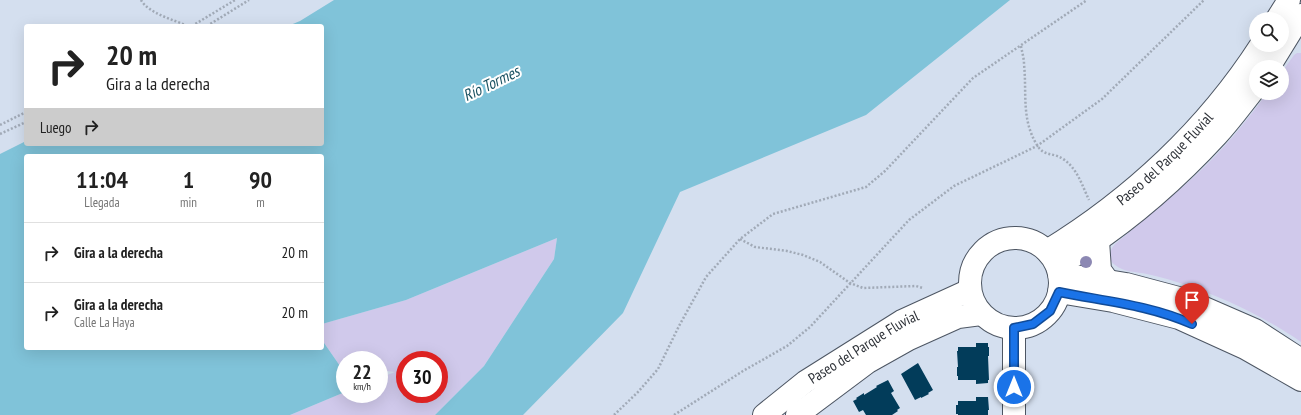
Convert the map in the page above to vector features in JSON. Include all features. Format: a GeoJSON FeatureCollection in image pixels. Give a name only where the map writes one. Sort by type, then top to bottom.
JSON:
{"type":"FeatureCollection","features":[{"type":"Feature","properties":{"kind":"street"},"geometry":{"type":"LineString","coordinates":[[1272,60],[1291,16]]}},
{"type":"Feature","properties":{"kind":"street","name":"Paseo del Parque Fluvial"},"geometry":{"type":"LineString","coordinates":[[1056,271],[1091,222],[1121,200],[1202,124],[1241,76],[1256,52]]}},
{"type":"Feature","properties":{"kind":"street","name":"Paseo del Parque Fluvial"},"geometry":{"type":"LineString","coordinates":[[1056,271],[1132,216],[1160,192],[1190,164],[1218,134],[1249,96]]}},
{"type":"Feature","properties":{"kind":"street"},"geometry":{"type":"LineString","coordinates":[[1056,271],[1050,311],[1033,324],[1014,328],[997,324],[981,314],[974,303],[970,290],[971,270],[979,254],[996,241],[1016,237],[1029,240],[1056,271],[1113,301],[1179,318],[1245,348],[1301,380]]}},
{"type":"Feature","properties":{"kind":"street"},"geometry":{"type":"LineString","coordinates":[[1098,241],[1100,270],[1108,281]]}},
{"type":"Feature","properties":{"kind":"street"},"geometry":{"type":"LineString","coordinates":[[1056,271],[1108,281],[1186,300],[1255,330],[1301,360]]}},
{"type":"Feature","properties":{"kind":"street","name":"Paseo del Parque Fluvial"},"geometry":{"type":"LineString","coordinates":[[764,415],[805,382],[902,321],[970,290]]}},
{"type":"Feature","properties":{"kind":"street","name":"Paseo del Parque Fluvial"},"geometry":{"type":"LineString","coordinates":[[797,415],[868,362],[909,339],[958,317],[981,314]]}},
{"type":"Feature","properties":{"kind":"street"},"geometry":{"type":"LineString","coordinates":[[1014,328],[1014,415]]}},
{"type":"Feature","properties":{"kind":"path"},"geometry":{"type":"LineString","coordinates":[[141,0],[143,4],[153,11],[183,24]]}},
{"type":"Feature","properties":{"kind":"path"},"geometry":{"type":"LineString","coordinates":[[195,24],[235,0]]}},
{"type":"Feature","properties":{"kind":"path"},"geometry":{"type":"LineString","coordinates":[[210,24],[249,0]]}},
{"type":"Feature","properties":{"kind":"path"},"geometry":{"type":"LineString","coordinates":[[614,415],[638,392],[658,369],[679,326],[706,277],[740,239],[773,214],[866,187],[885,171],[973,78],[1087,0]]}},
{"type":"Feature","properties":{"kind":"path"},"geometry":{"type":"LineString","coordinates":[[674,415],[743,371],[787,346],[810,327],[909,220],[954,186],[1037,146],[1102,99],[1204,0]]}},
{"type":"Feature","properties":{"kind":"path"},"geometry":{"type":"LineString","coordinates":[[1021,46],[1024,63],[1025,101],[1028,128],[1037,146],[1043,153],[1063,158],[1078,174],[1089,201]]}},
{"type":"Feature","properties":{"kind":"path"},"geometry":{"type":"LineString","coordinates":[[0,125],[24,113]]}},
{"type":"Feature","properties":{"kind":"path"},"geometry":{"type":"LineString","coordinates":[[0,134],[24,123]]}},
{"type":"Feature","properties":{"kind":"path"},"geometry":{"type":"LineString","coordinates":[[740,239],[755,247],[787,251],[803,255],[820,262],[850,283],[863,288],[916,286],[930,290]]}},
{"type":"Feature","properties":{"kind":"shaded area"},"geometry":{"type":"Polygon","coordinates":[[[1301,53],[1301,342],[1247,310],[1168,279],[1122,269],[1112,263],[1110,258],[1111,249],[1115,244],[1197,174],[1225,145],[1262,100],[1289,100],[1289,62],[1294,55],[1301,53]]]}},
{"type":"Feature","properties":{"kind":"shaded area"},"geometry":{"type":"Polygon","coordinates":[[[557,238],[554,259],[484,366],[448,402],[448,351],[396,351],[396,403],[447,403],[435,415],[290,415],[336,396],[336,403],[388,403],[388,375],[395,372],[388,371],[388,351],[336,351],[336,360],[324,343],[324,323],[406,300],[557,238]]]}},
{"type":"Feature","properties":{"kind":"water","name":"Río Tormes"},"geometry":{"type":"Polygon","coordinates":[[[334,0],[1010,0],[866,115],[680,192],[623,313],[523,415],[435,415],[484,366],[554,259],[557,238],[406,300],[324,323],[324,154],[24,154],[24,350],[324,350],[324,343],[336,360],[336,396],[290,415],[0,415],[0,154],[24,142],[24,146],[324,146],[324,24],[293,24],[334,0]]]}},
{"type":"Feature","properties":{"kind":"building"},"geometry":{"type":"Polygon","coordinates":[[[976,343],[988,343],[988,383],[976,384],[976,380],[958,380],[958,347],[976,347],[976,343]]]}},
{"type":"Feature","properties":{"kind":"building"},"geometry":{"type":"Polygon","coordinates":[[[918,363],[933,390],[928,393],[929,394],[915,400],[901,374],[918,363]]]}},
{"type":"Feature","properties":{"kind":"building"},"geometry":{"type":"Polygon","coordinates":[[[888,380],[894,391],[891,393],[900,408],[897,410],[898,411],[892,415],[866,415],[863,410],[859,412],[853,401],[864,393],[864,395],[877,387],[876,386],[888,380]]]}},
{"type":"Feature","properties":{"kind":"building"},"geometry":{"type":"Polygon","coordinates":[[[976,397],[988,397],[988,415],[956,414],[956,405],[958,405],[958,401],[976,401],[976,397]]]}},
{"type":"Feature","properties":{"kind":"route"},"geometry":{"type":"LineString","coordinates":[[1014,387],[1014,328],[1033,324],[1050,311],[1059,292],[1122,303],[1179,318],[1192,324]]}}]}
